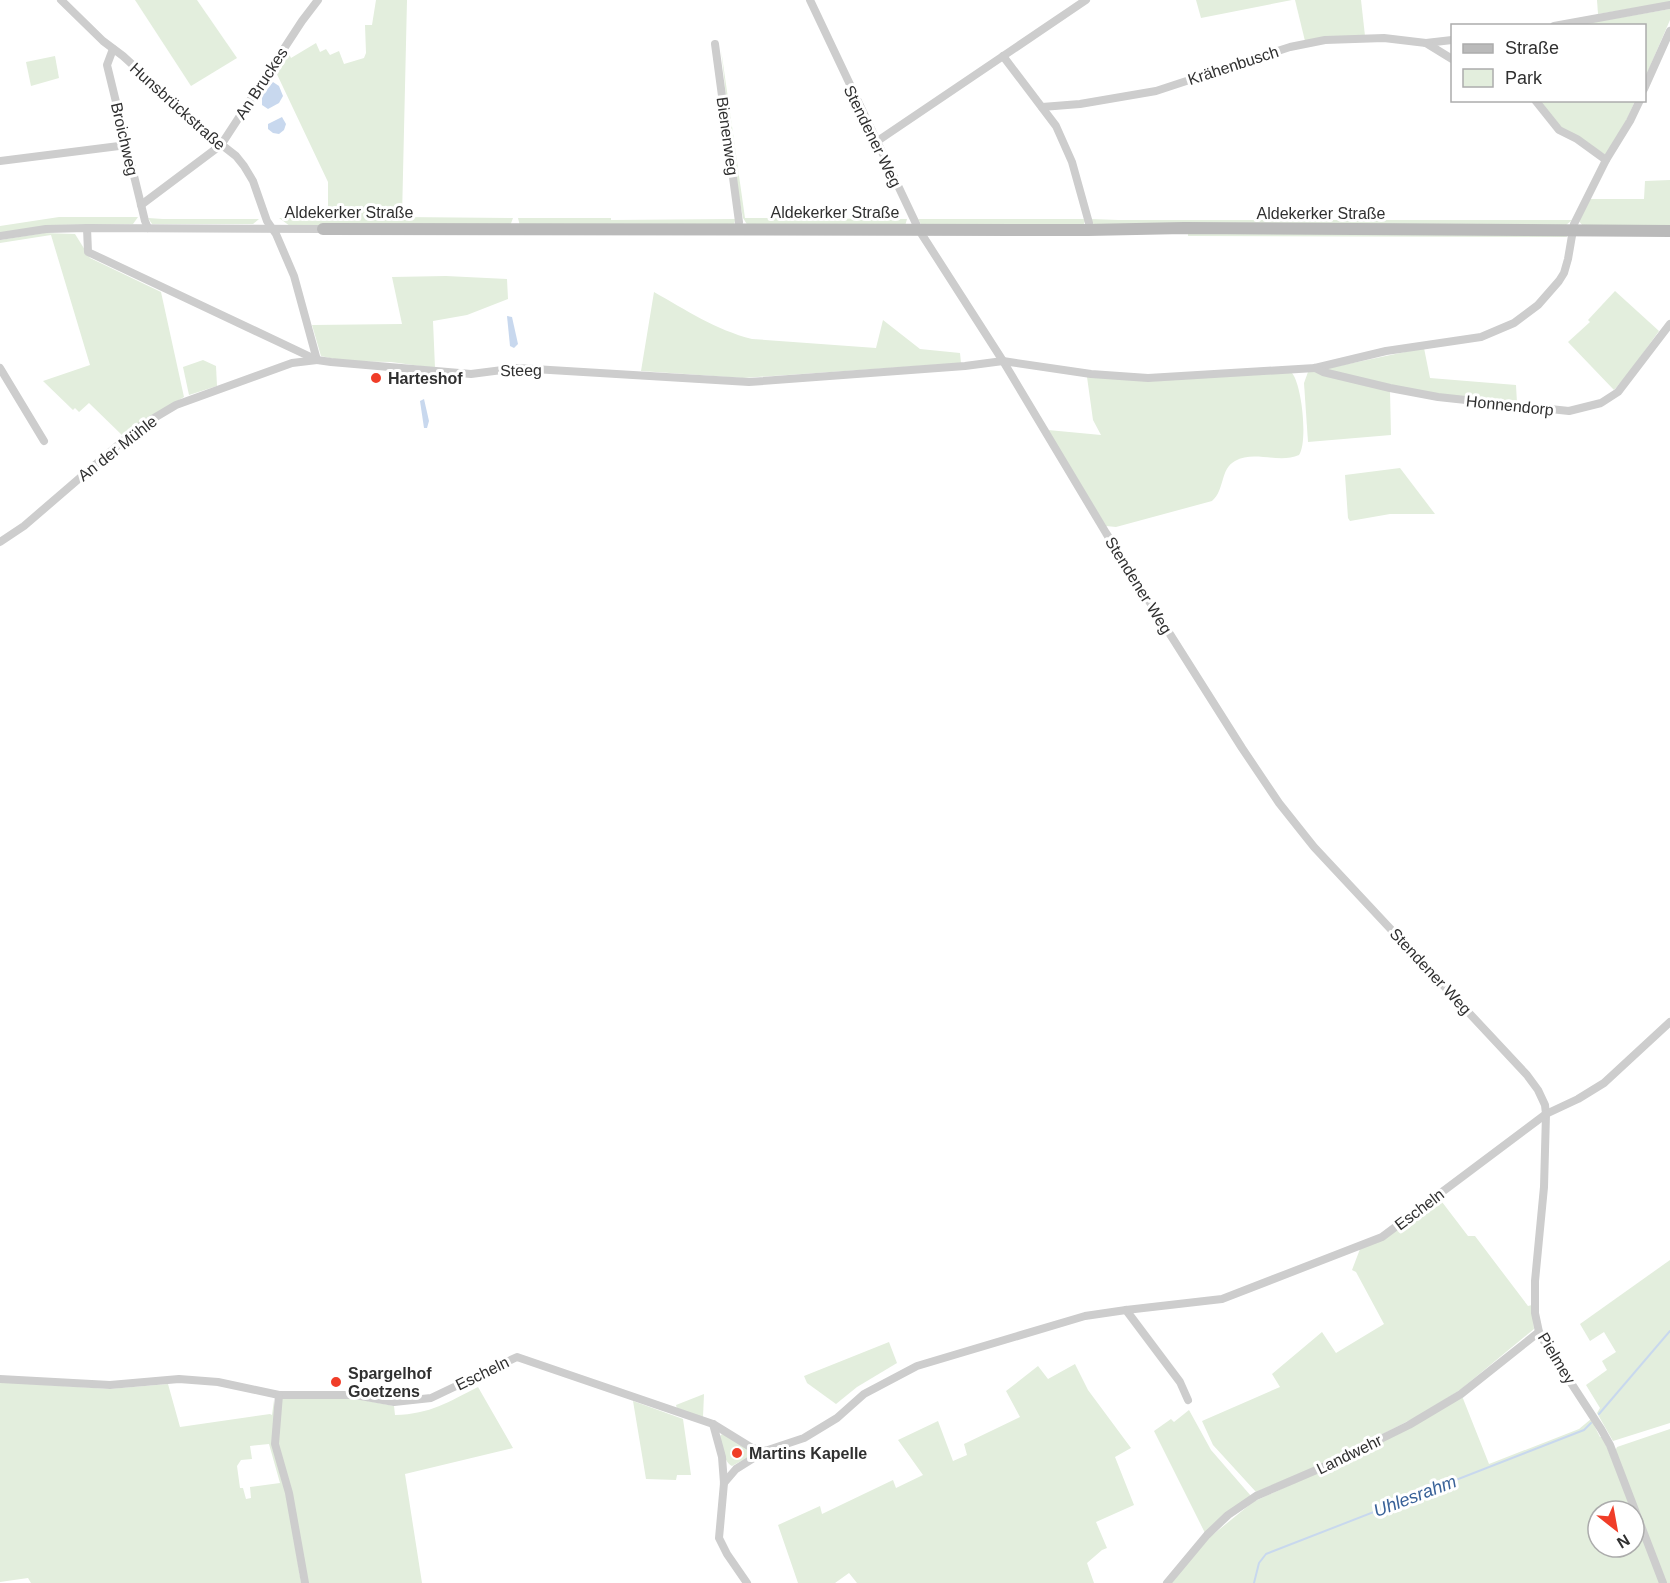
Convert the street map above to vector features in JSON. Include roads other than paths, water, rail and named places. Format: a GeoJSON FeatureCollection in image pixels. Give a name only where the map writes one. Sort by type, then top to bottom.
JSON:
{"type":"FeatureCollection","features":[{"type":"Feature","properties":{"kind":"street","name":"Hunsbrückstraße"},"geometry":{"type":"LineString","coordinates":[[61,0],[220,145],[236,156],[249,174],[267,221],[294,276],[317,360]]}},
{"type":"Feature","properties":{"kind":"street","name":"An Bruckes"},"geometry":{"type":"LineString","coordinates":[[141,205],[220,145],[318,0]]}},
{"type":"Feature","properties":{"kind":"street","name":"Stendener Weg"},"geometry":{"type":"LineString","coordinates":[[810,0],[919,230],[1003,361],[1106,533],[1279,803],[1314,847],[1527,1075],[1538,1090],[1545,1105],[1546,1114]]}},
{"type":"Feature","properties":{"kind":"street"},"geometry":{"type":"LineString","coordinates":[[876,142],[1086,0]]}},
{"type":"Feature","properties":{"kind":"street"},"geometry":{"type":"LineString","coordinates":[[1565,24],[1670,5]]}},
{"type":"Feature","properties":{"kind":"street"},"geometry":{"type":"LineString","coordinates":[[1646,85],[1670,31]]}},
{"type":"Feature","properties":{"kind":"street","name":"Krähenbusch"},"geometry":{"type":"LineString","coordinates":[[1042,107],[1080,104],[1156,91],[1290,47],[1325,40],[1384,38],[1426,43],[1451,39]]}},
{"type":"Feature","properties":{"kind":"street","name":"Krähenbusch"},"geometry":{"type":"LineString","coordinates":[[1426,43],[1451,58]]}},
{"type":"Feature","properties":{"kind":"street","name":"Bienenweg"},"geometry":{"type":"LineString","coordinates":[[715,44],[740,222],[738,228]]}},
{"type":"Feature","properties":{"kind":"street","name":"Broichweg"},"geometry":{"type":"LineString","coordinates":[[113,49],[107,65],[148,228]]}},
{"type":"Feature","properties":{"kind":"street"},"geometry":{"type":"LineString","coordinates":[[1003,56],[1056,126],[1072,162],[1089,223],[1088,230]]}},
{"type":"Feature","properties":{"kind":"street"},"geometry":{"type":"LineString","coordinates":[[1537,102],[1559,130],[1577,139],[1606,160]]}},
{"type":"Feature","properties":{"kind":"street"},"geometry":{"type":"LineString","coordinates":[[1573,231],[1574,224],[1606,160],[1639,102]]}},
{"type":"Feature","properties":{"kind":"street"},"geometry":{"type":"LineString","coordinates":[[0,161],[128,145]]}},
{"type":"Feature","properties":{"kind":"street","name":"Aldekerker Straße"},"geometry":{"type":"LineString","coordinates":[[0,236],[46,229],[87,228],[1088,230],[1184,228],[1670,231]]}},
{"type":"Feature","properties":{"kind":"street","name":"Steeg"},"geometry":{"type":"LineString","coordinates":[[87,228],[88,252],[317,360],[462,373],[517,368],[749,382],[965,366],[1003,361]]}},
{"type":"Feature","properties":{"kind":"street","name":"Honnendorp"},"geometry":{"type":"LineString","coordinates":[[1003,361],[1091,374],[1148,378],[1315,368],[1386,351],[1481,337],[1508,327],[1538,305],[1559,281],[1566,268],[1573,231]]}},
{"type":"Feature","properties":{"kind":"street","name":"Honnendorp"},"geometry":{"type":"LineString","coordinates":[[1315,368],[1378,386],[1438,398],[1569,411],[1601,403],[1618,392],[1670,324]]}},
{"type":"Feature","properties":{"kind":"street","name":"An der Mühle"},"geometry":{"type":"LineString","coordinates":[[0,542],[24,525],[139,427],[176,405],[292,363],[317,360]]}},
{"type":"Feature","properties":{"kind":"street"},"geometry":{"type":"LineString","coordinates":[[0,368],[44,441]]}},
{"type":"Feature","properties":{"kind":"street","name":"Escheln"},"geometry":{"type":"LineString","coordinates":[[724,1483],[736,1469],[765,1451],[804,1438],[837,1418],[864,1394],[917,1366],[1085,1316],[1222,1299],[1382,1237],[1546,1114],[1578,1099],[1604,1083],[1670,1022]]}},
{"type":"Feature","properties":{"kind":"street","name":"Pielmey"},"geometry":{"type":"LineString","coordinates":[[1546,1114],[1544,1187],[1535,1281],[1535,1313],[1539,1332],[1610,1445],[1663,1583]]}},
{"type":"Feature","properties":{"kind":"street"},"geometry":{"type":"LineString","coordinates":[[1126,1310],[1180,1382],[1188,1400]]}},
{"type":"Feature","properties":{"kind":"street","name":"Landwehr"},"geometry":{"type":"LineString","coordinates":[[1167,1583],[1207,1535],[1228,1515],[1256,1496],[1328,1465],[1418,1420],[1461,1394],[1539,1332]]}},
{"type":"Feature","properties":{"kind":"street","name":"Escheln"},"geometry":{"type":"LineString","coordinates":[[0,1379],[110,1385],[179,1379],[218,1382],[279,1395],[355,1395],[394,1402],[431,1398],[517,1357],[713,1424],[752,1448],[765,1451]]}},
{"type":"Feature","properties":{"kind":"street"},"geometry":{"type":"LineString","coordinates":[[279,1395],[275,1444],[289,1493],[305,1583]]}},
{"type":"Feature","properties":{"kind":"street"},"geometry":{"type":"LineString","coordinates":[[713,1424],[722,1457],[724,1483],[719,1538],[747,1583]]}},
{"type":"Feature","properties":{"kind":"water"},"geometry":{"type":"Polygon","coordinates":[[[273,82],[279,86],[283,96],[279,103],[268,109],[262,105],[262,96],[273,82]]]}},
{"type":"Feature","properties":{"kind":"water"},"geometry":{"type":"Polygon","coordinates":[[[282,117],[286,124],[284,130],[279,134],[268,129],[268,124],[282,117]]]}},
{"type":"Feature","properties":{"kind":"water"},"geometry":{"type":"Polygon","coordinates":[[[507,316],[512,317],[518,344],[514,348],[510,346],[507,316]]]}},
{"type":"Feature","properties":{"kind":"water"},"geometry":{"type":"Polygon","coordinates":[[[424,399],[429,421],[427,428],[424,428],[420,401],[424,399]]]}},
{"type":"Feature","properties":{"kind":"waterway","name":"Uhlesrahm"},"geometry":{"type":"LineString","coordinates":[[1599,1414],[1670,1331]]}},
{"type":"Feature","properties":{"kind":"waterway","name":"Uhlesrahm"},"geometry":{"type":"LineString","coordinates":[[1254,1583],[1259,1563],[1266,1554],[1584,1430],[1591,1423]]}},
{"type":"Feature","properties":{"kind":"place","name":"Harteshof"},"geometry":{"type":"Point","coordinates":[376,378]}},
{"type":"Feature","properties":{"kind":"place","name":"Spargelhof Goetzens"},"geometry":{"type":"Point","coordinates":[336,1382]}},
{"type":"Feature","properties":{"kind":"place","name":"Martins Kapelle"},"geometry":{"type":"Point","coordinates":[737,1453]}}]}
